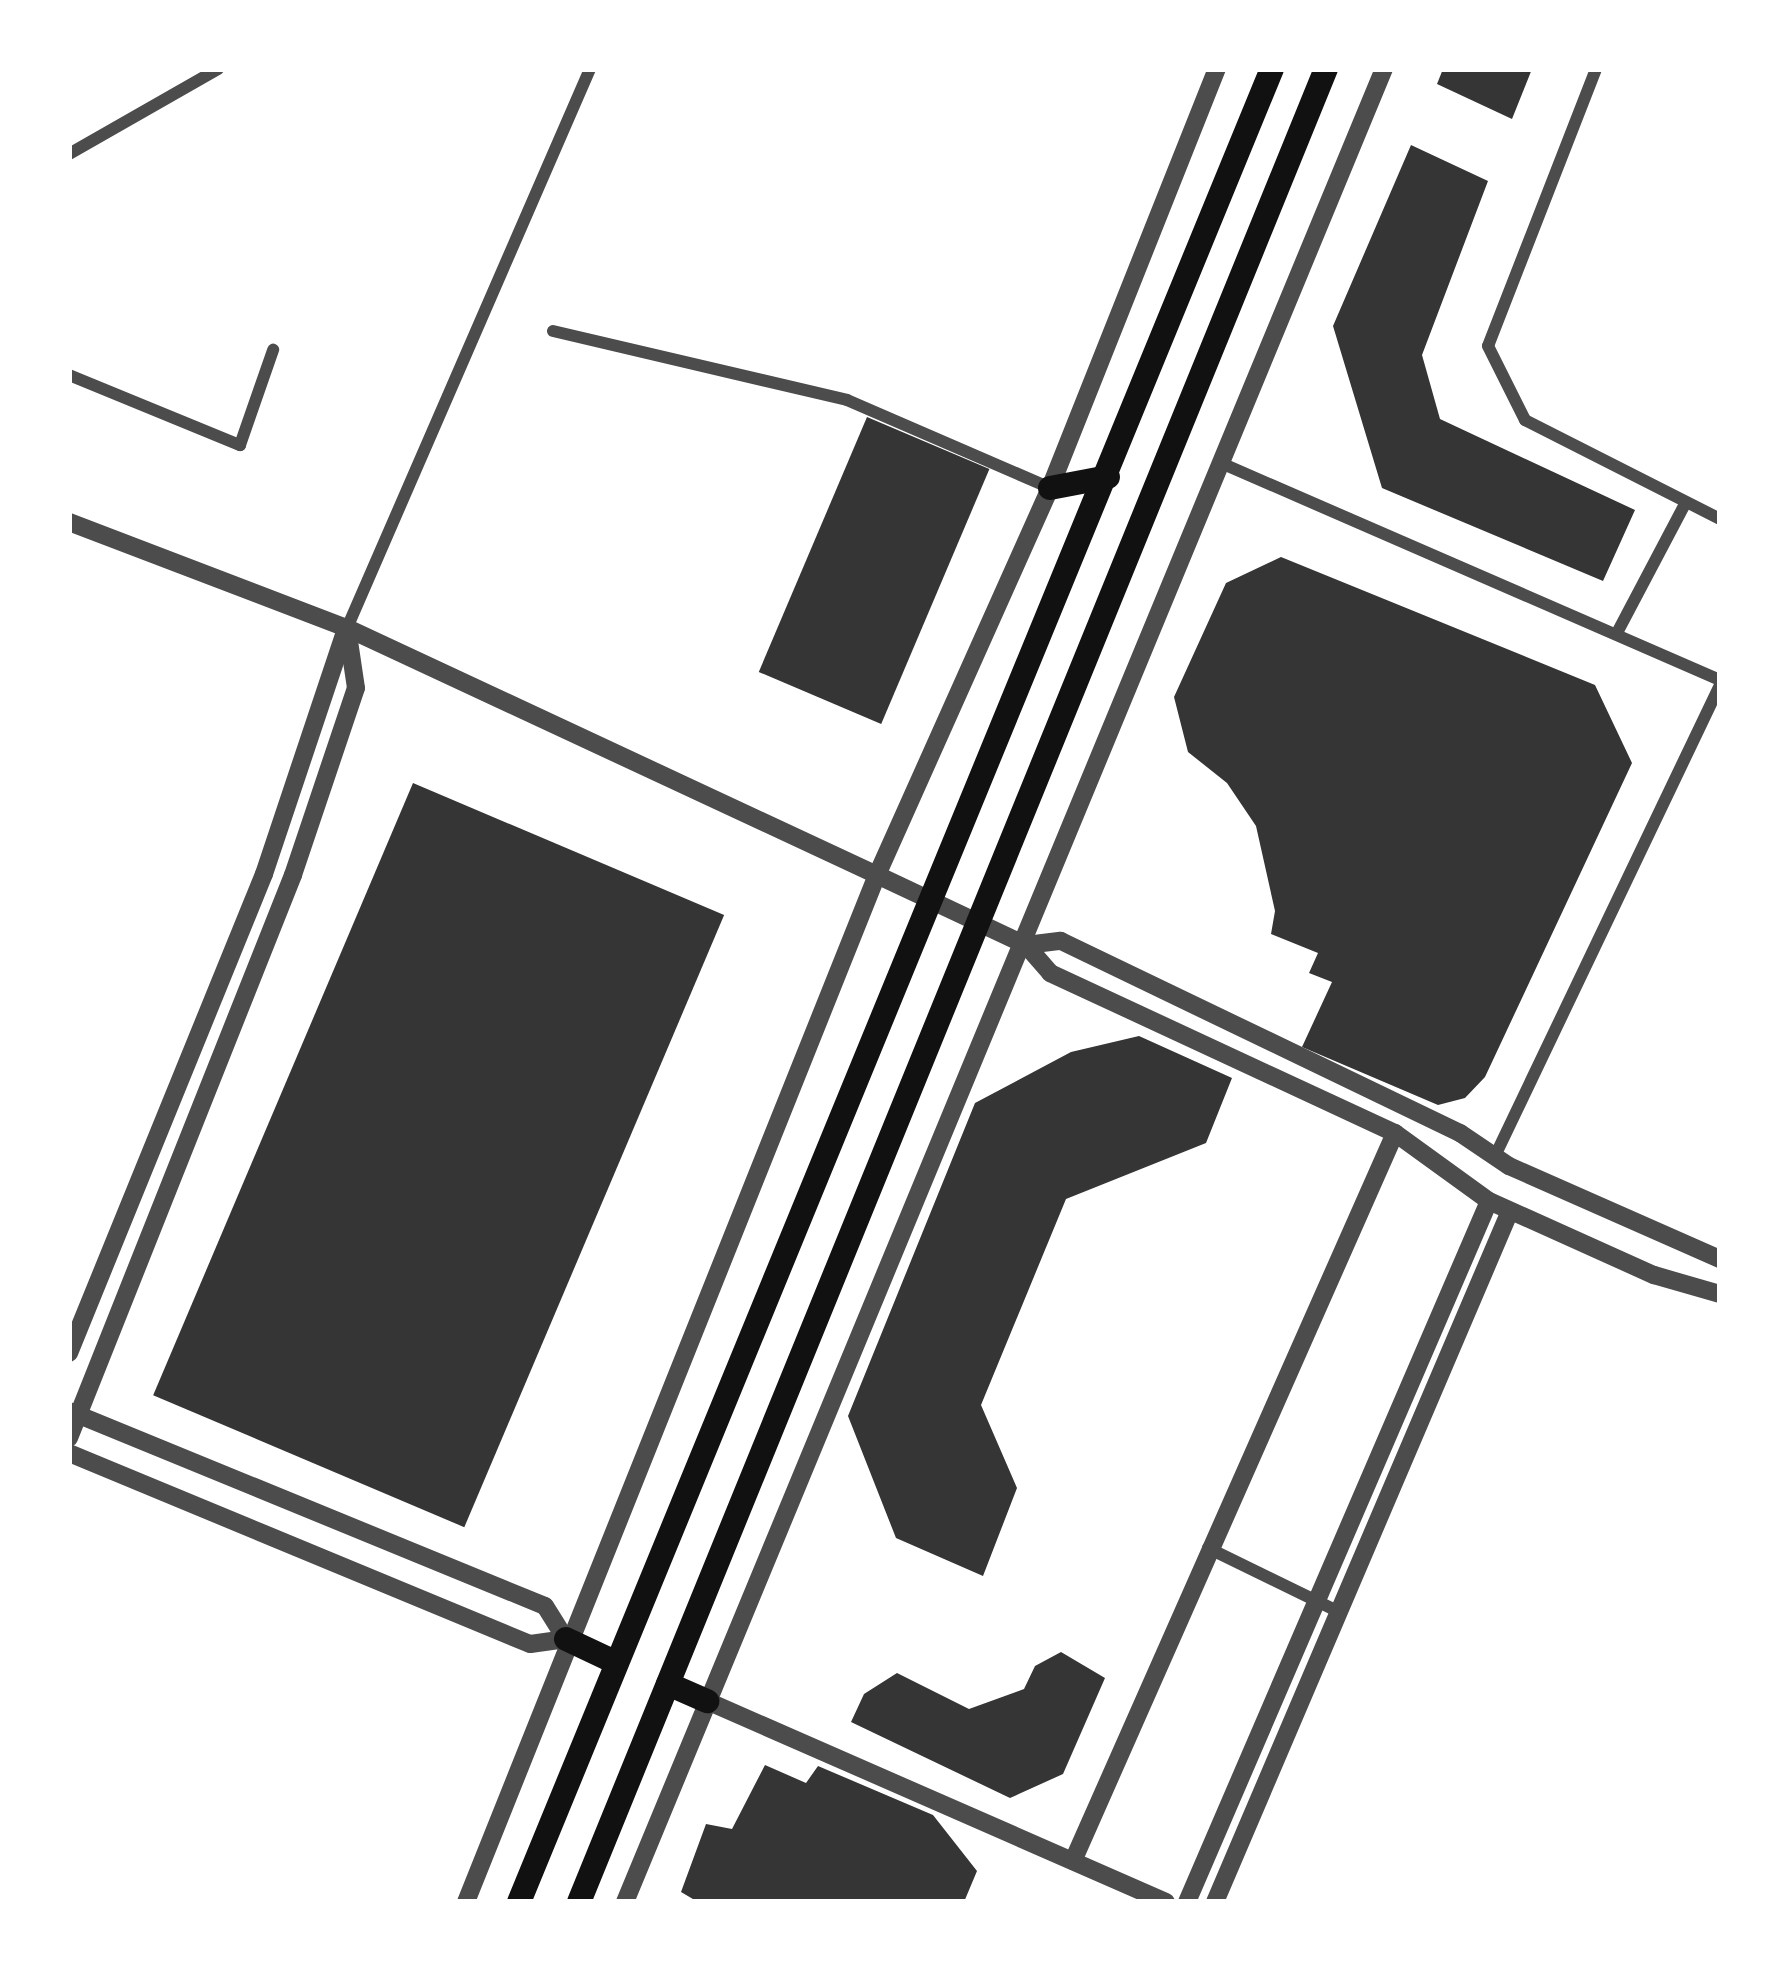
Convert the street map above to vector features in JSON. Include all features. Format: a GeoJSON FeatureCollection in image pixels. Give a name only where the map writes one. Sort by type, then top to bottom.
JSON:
{"type":"FeatureCollection","features":[{"type":"Feature","properties":{"kind":"main road"},"geometry":{"type":"LineString","coordinates":[[519,1902],[1272,69]]}},
{"type":"Feature","properties":{"kind":"main road"},"geometry":{"type":"LineString","coordinates":[[579,1902],[1325,69]]}},
{"type":"Feature","properties":{"kind":"main road"},"geometry":{"type":"LineString","coordinates":[[1050,488],[1108,477]]}},
{"type":"Feature","properties":{"kind":"main road"},"geometry":{"type":"LineString","coordinates":[[566,1639],[617,1663]]}},
{"type":"Feature","properties":{"kind":"main road"},"geometry":{"type":"LineString","coordinates":[[668,1684],[707,1701]]}},
{"type":"Feature","properties":{"kind":"street"},"geometry":{"type":"LineString","coordinates":[[69,154],[218,69]]}},
{"type":"Feature","properties":{"kind":"street"},"geometry":{"type":"LineString","coordinates":[[69,1353],[264,874],[347,628],[590,69]]}},
{"type":"Feature","properties":{"kind":"street"},"geometry":{"type":"LineString","coordinates":[[466,1902],[566,1639],[877,875],[1050,488],[1217,69]]}},
{"type":"Feature","properties":{"kind":"street"},"geometry":{"type":"LineString","coordinates":[[626,1902],[1026,945],[1384,69]]}},
{"type":"Feature","properties":{"kind":"street"},"geometry":{"type":"LineString","coordinates":[[1596,69],[1489,346],[1525,420],[1720,519]]}},
{"type":"Feature","properties":{"kind":"street"},"geometry":{"type":"LineString","coordinates":[[554,331],[847,400],[1050,488]]}},
{"type":"Feature","properties":{"kind":"street"},"geometry":{"type":"LineString","coordinates":[[69,375],[240,445],[273,350]]}},
{"type":"Feature","properties":{"kind":"street"},"geometry":{"type":"LineString","coordinates":[[1221,463],[1618,631],[1720,683],[1495,1156]]}},
{"type":"Feature","properties":{"kind":"street"},"geometry":{"type":"LineString","coordinates":[[1618,631],[1685,504]]}},
{"type":"Feature","properties":{"kind":"street"},"geometry":{"type":"LineString","coordinates":[[69,523],[347,628],[877,875],[1026,945],[1050,973],[1394,1133],[1489,1201],[1654,1276],[1720,1294]]}},
{"type":"Feature","properties":{"kind":"street"},"geometry":{"type":"LineString","coordinates":[[69,1438],[74,1413],[293,875],[356,688],[347,628]]}},
{"type":"Feature","properties":{"kind":"street"},"geometry":{"type":"LineString","coordinates":[[1026,945],[1060,941],[1495,1156],[1720,1259]]}},
{"type":"Feature","properties":{"kind":"street"},"geometry":{"type":"LineString","coordinates":[[1073,1862],[1394,1133]]}},
{"type":"Feature","properties":{"kind":"street"},"geometry":{"type":"LineString","coordinates":[[1187,1902],[1489,1201]]}},
{"type":"Feature","properties":{"kind":"street"},"geometry":{"type":"LineString","coordinates":[[1215,1902],[1510,1211]]}},
{"type":"Feature","properties":{"kind":"street"},"geometry":{"type":"LineString","coordinates":[[74,1413],[544,1606],[566,1639]]}},
{"type":"Feature","properties":{"kind":"street"},"geometry":{"type":"LineString","coordinates":[[69,1453],[530,1644],[566,1639]]}},
{"type":"Feature","properties":{"kind":"street"},"geometry":{"type":"LineString","coordinates":[[1208,1548],[1339,1612]]}},
{"type":"Feature","properties":{"kind":"street"},"geometry":{"type":"LineString","coordinates":[[707,1701],[1166,1902]]}},
{"type":"Feature","properties":{"kind":"building"},"geometry":{"type":"Polygon","coordinates":[[[1443,69],[1532,69],[1512,119],[1437,84],[1443,69]]]}},
{"type":"Feature","properties":{"kind":"building"},"geometry":{"type":"Polygon","coordinates":[[[1411,145],[1488,181],[1422,355],[1440,419],[1635,510],[1603,581],[1382,488],[1333,326],[1411,145]]]}},
{"type":"Feature","properties":{"kind":"building"},"geometry":{"type":"Polygon","coordinates":[[[867,417],[989,469],[881,724],[759,672],[867,417]]]}},
{"type":"Feature","properties":{"kind":"building"},"geometry":{"type":"Polygon","coordinates":[[[1281,557],[1595,685],[1632,763],[1485,1077],[1465,1098],[1438,1105],[1302,1047],[1332,982],[1309,973],[1318,953],[1271,934],[1275,911],[1256,826],[1227,783],[1188,752],[1174,697],[1226,583],[1281,557]]]}},
{"type":"Feature","properties":{"kind":"building"},"geometry":{"type":"Polygon","coordinates":[[[413,783],[724,915],[464,1527],[153,1395],[413,783]]]}},
{"type":"Feature","properties":{"kind":"building"},"geometry":{"type":"Polygon","coordinates":[[[1139,1036],[1232,1078],[1206,1143],[1066,1199],[981,1405],[1017,1488],[983,1576],[896,1538],[848,1416],[975,1103],[1071,1052],[1139,1036]]]}},
{"type":"Feature","properties":{"kind":"building"},"geometry":{"type":"Polygon","coordinates":[[[1061,1652],[1105,1678],[1063,1774],[1010,1798],[851,1722],[864,1694],[897,1673],[969,1709],[1024,1689],[1035,1666],[1061,1652]]]}},
{"type":"Feature","properties":{"kind":"building"},"geometry":{"type":"Polygon","coordinates":[[[765,1765],[806,1783],[818,1766],[933,1815],[977,1871],[964,1902],[698,1902],[681,1892],[706,1824],[732,1829],[765,1765]]]}}]}
